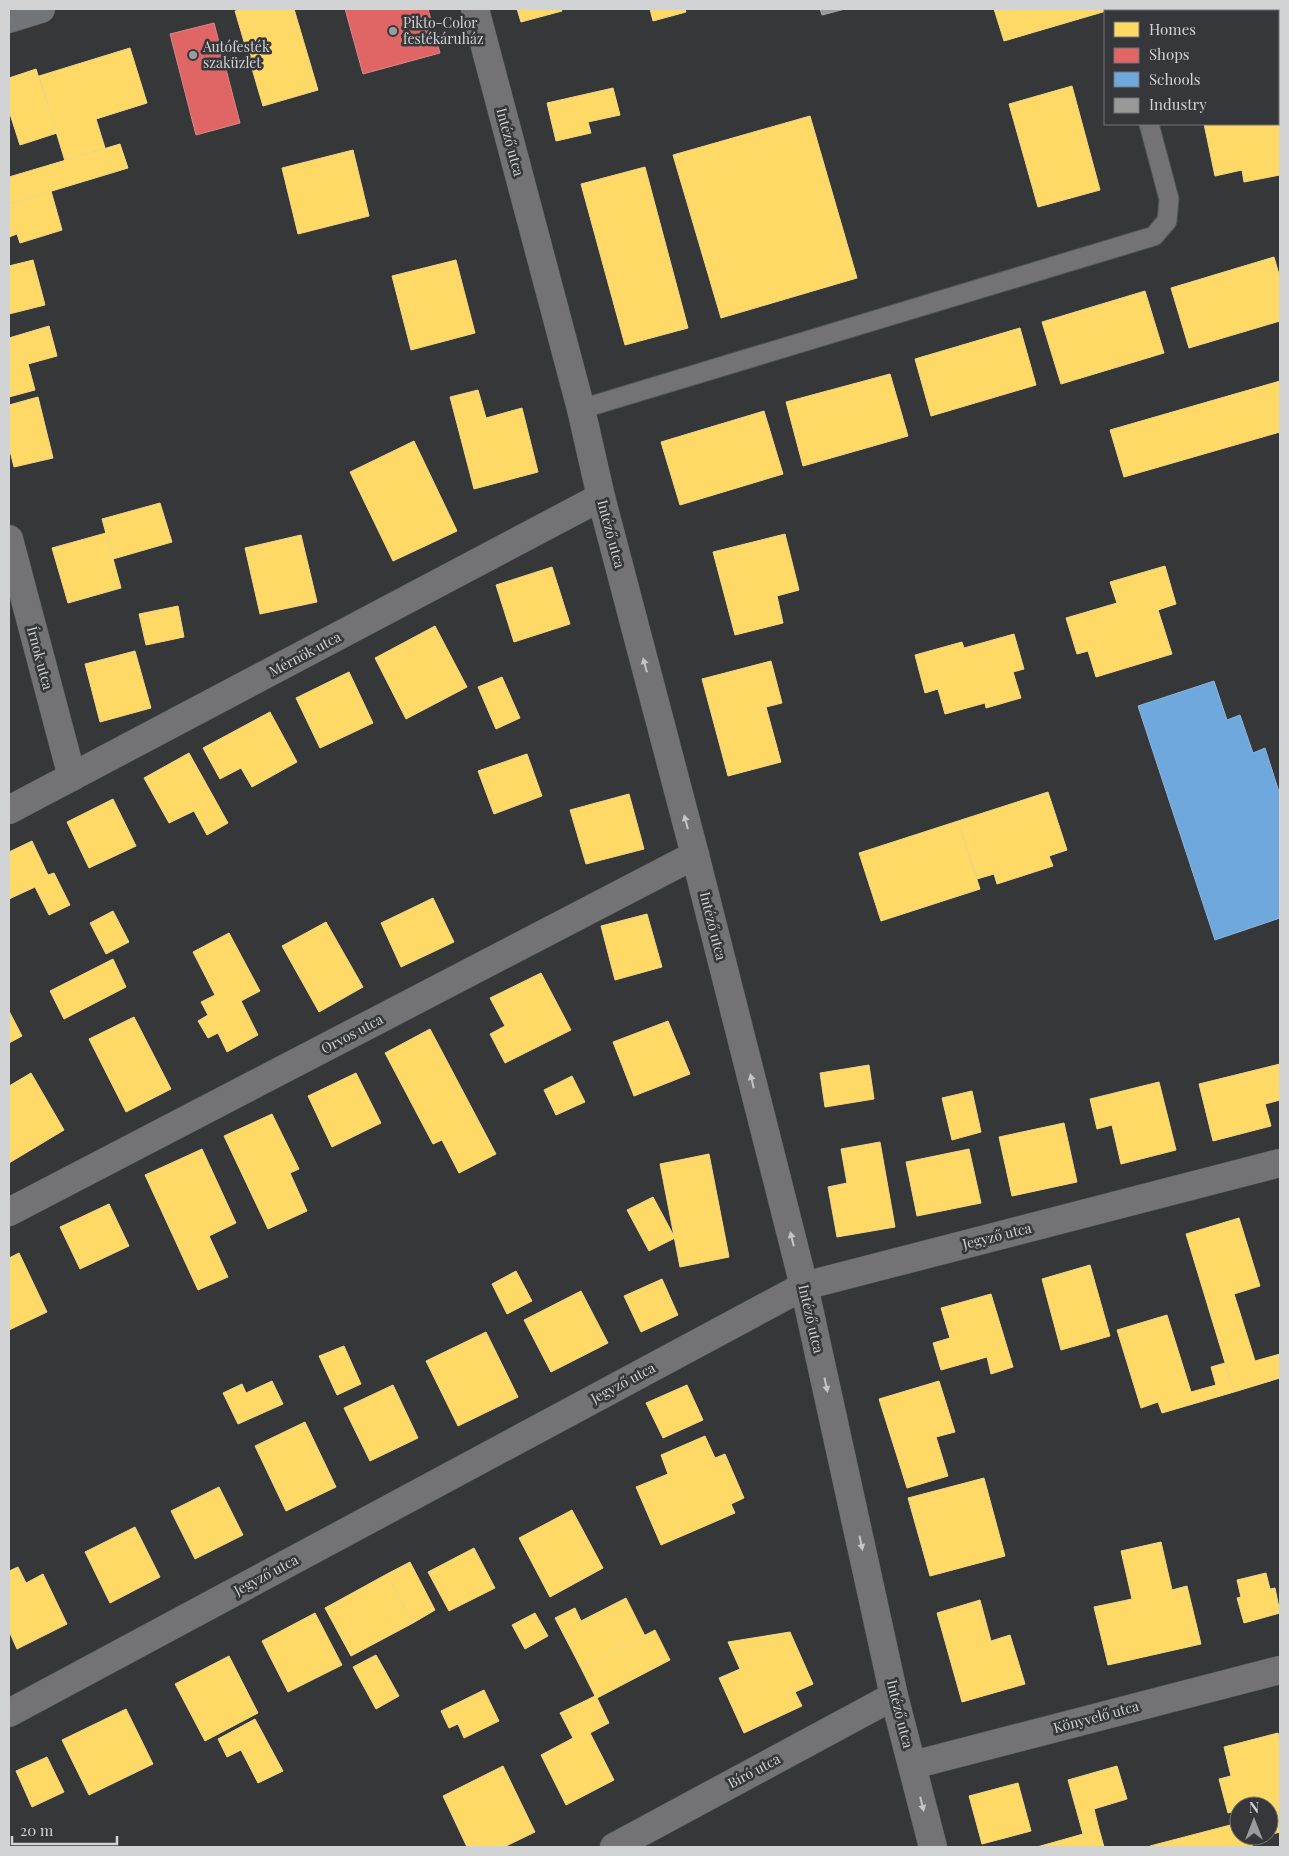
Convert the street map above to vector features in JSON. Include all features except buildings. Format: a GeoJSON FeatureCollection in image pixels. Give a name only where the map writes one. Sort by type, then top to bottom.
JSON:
{"type":"FeatureCollection","features":[{"type":"Feature","properties":{"kind":"main road"},"geometry":{"type":"LineString","coordinates":[[9,18],[41,9]]}},
{"type":"Feature","properties":{"kind":"street","name":"Intéző utca"},"geometry":{"type":"LineString","coordinates":[[475,9],[581,410],[601,497],[695,855],[804,1286],[894,1696],[933,1847]]}},
{"type":"Feature","properties":{"kind":"street","name":"Mérnök utca"},"geometry":{"type":"LineString","coordinates":[[9,810],[601,497]]}},
{"type":"Feature","properties":{"kind":"street","name":"Írnok utca"},"geometry":{"type":"LineString","coordinates":[[9,539],[72,776]]}},
{"type":"Feature","properties":{"kind":"street","name":"Orvos utca"},"geometry":{"type":"LineString","coordinates":[[9,1212],[695,855]]}},
{"type":"Feature","properties":{"kind":"street","name":"Jegyző utca"},"geometry":{"type":"LineString","coordinates":[[9,1713],[804,1286],[1280,1163]]}},
{"type":"Feature","properties":{"kind":"street","name":"Könyvelő utca"},"geometry":{"type":"LineString","coordinates":[[913,1765],[1280,1670]]}},
{"type":"Feature","properties":{"kind":"street","name":"Bíró utca"},"geometry":{"type":"LineString","coordinates":[[614,1847],[894,1696]]}},
{"type":"Feature","properties":{"kind":"lane"},"geometry":{"type":"LineString","coordinates":[[581,410],[1154,236],[1167,221],[1169,199],[1149,125]]}},
{"type":"Feature","properties":{"kind":"place","name":"Pikto-Color festékáruház"},"geometry":{"type":"Point","coordinates":[393,31]}},
{"type":"Feature","properties":{"kind":"place","name":"Autófesték szaküzlet"},"geometry":{"type":"Point","coordinates":[193,55]}}]}
